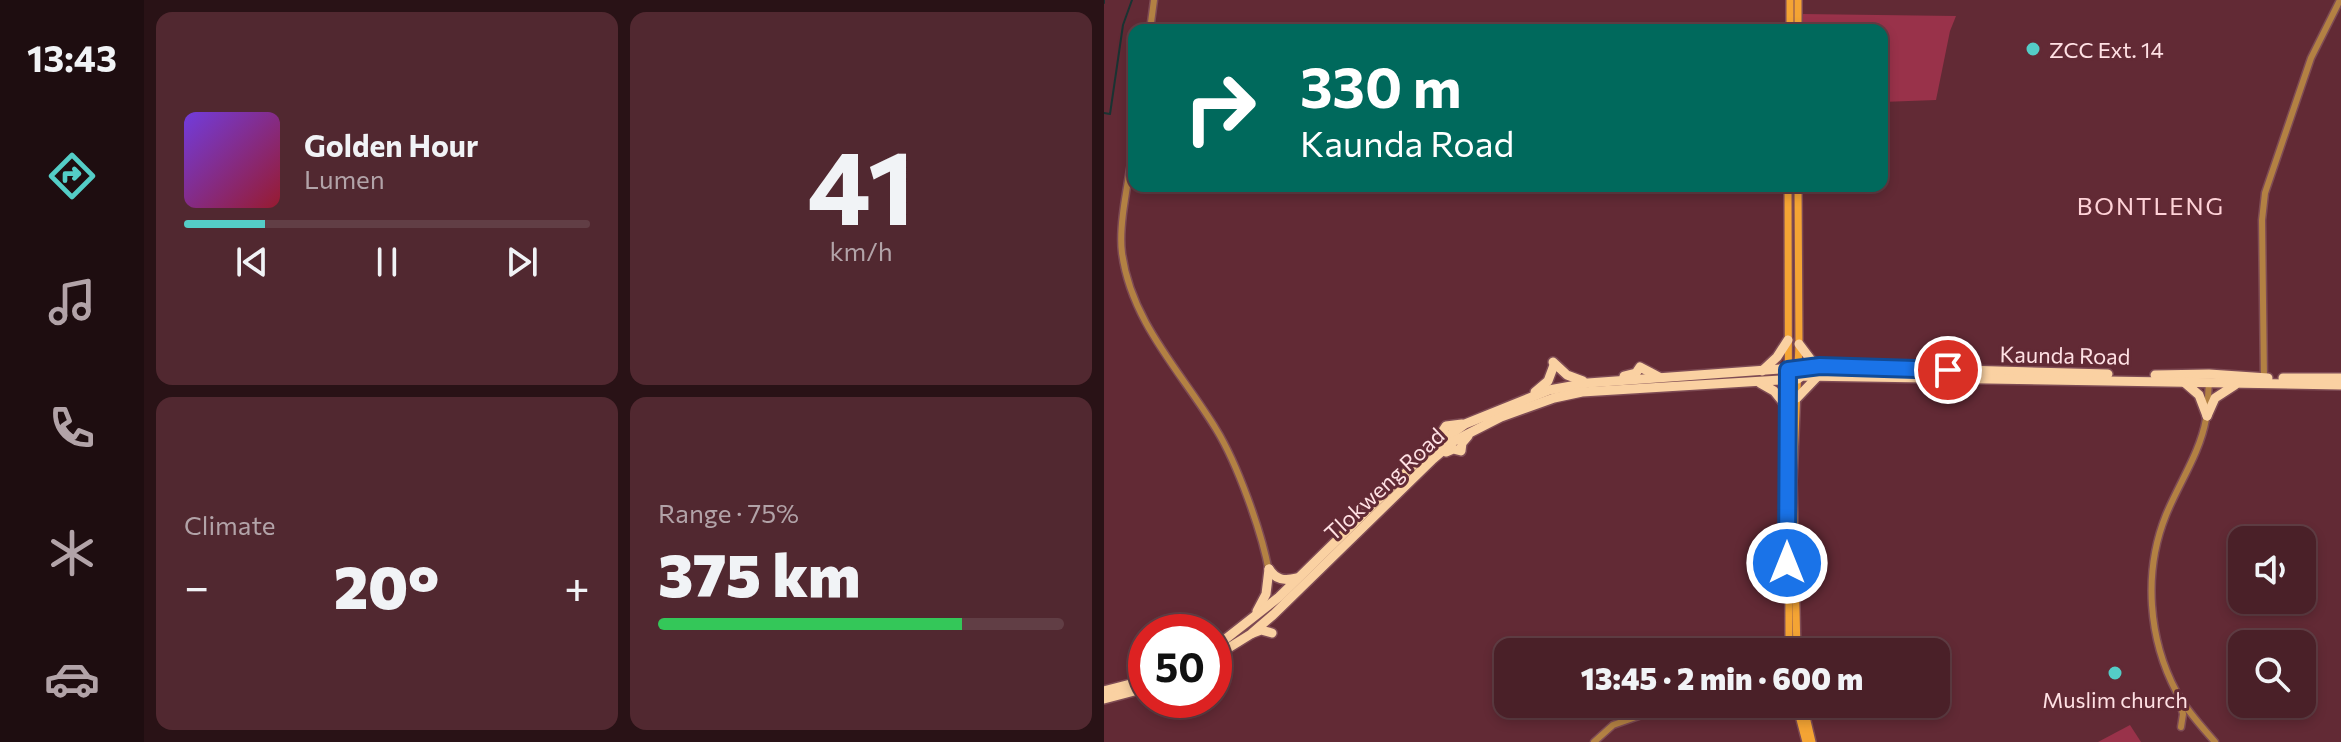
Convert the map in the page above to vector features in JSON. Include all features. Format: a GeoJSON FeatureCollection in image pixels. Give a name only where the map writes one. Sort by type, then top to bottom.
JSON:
{"type":"FeatureCollection","features":[{"type":"Feature","properties":{"kind":"main road"},"geometry":{"type":"LineString","coordinates":[[1790,0],[1790,24]]}},
{"type":"Feature","properties":{"kind":"main road"},"geometry":{"type":"LineString","coordinates":[[1798,0],[1798,24]]}},
{"type":"Feature","properties":{"kind":"main road"},"geometry":{"type":"LineString","coordinates":[[1788,192],[1788,340],[1797,398],[1793,481],[1797,638]]}},
{"type":"Feature","properties":{"kind":"main road"},"geometry":{"type":"LineString","coordinates":[[1789,638],[1787,407],[1799,344],[1798,192]]}},
{"type":"Feature","properties":{"kind":"main road"},"geometry":{"type":"LineString","coordinates":[[1762,371],[1777,357],[1788,340]]}},
{"type":"Feature","properties":{"kind":"main road"},"geometry":{"type":"LineString","coordinates":[[1797,398],[1819,371],[1799,344]]}},
{"type":"Feature","properties":{"kind":"main road"},"geometry":{"type":"LineString","coordinates":[[1533,395],[1548,381],[1554,363],[1567,375],[1588,383]]}},
{"type":"Feature","properties":{"kind":"main road","name":"Tlokweng Road"},"geometry":{"type":"LineString","coordinates":[[1232,635],[1272,604],[1465,424],[1533,395],[1588,383],[1762,371],[1793,374]]}},
{"type":"Feature","properties":{"kind":"main road","name":"Kaunda Road"},"geometry":{"type":"LineString","coordinates":[[1819,371],[1918,377],[2184,382],[2209,378],[2235,385],[2341,378]]}},
{"type":"Feature","properties":{"kind":"main road","name":"Kaunda Road"},"geometry":{"type":"LineString","coordinates":[[1793,374],[1802,376],[1819,371],[2107,374],[2341,385]]}},
{"type":"Feature","properties":{"kind":"main road","name":"Tlokweng Road"},"geometry":{"type":"LineString","coordinates":[[1232,646],[1273,615],[1432,454],[1479,428],[1521,408],[1582,392],[1752,383],[1793,374]]}},
{"type":"Feature","properties":{"kind":"main road"},"geometry":{"type":"LineString","coordinates":[[2184,382],[2199,395],[2207,416]]}},
{"type":"Feature","properties":{"kind":"main road"},"geometry":{"type":"LineString","coordinates":[[1752,383],[1771,389],[1787,407]]}},
{"type":"Feature","properties":{"kind":"main road"},"geometry":{"type":"LineString","coordinates":[[2207,416],[2215,398],[2235,385]]}},
{"type":"Feature","properties":{"kind":"main road"},"geometry":{"type":"LineString","coordinates":[[1269,569],[1274,576],[1284,580],[1299,578]]}},
{"type":"Feature","properties":{"kind":"main road"},"geometry":{"type":"LineString","coordinates":[[1251,621],[1265,599],[1269,569]]}},
{"type":"Feature","properties":{"kind":"main road"},"geometry":{"type":"LineString","coordinates":[[1251,634],[1261,630],[1272,633]]}},
{"type":"Feature","properties":{"kind":"main road"},"geometry":{"type":"LineString","coordinates":[[1104,691],[1128,685]]}},
{"type":"Feature","properties":{"kind":"main road"},"geometry":{"type":"LineString","coordinates":[[1104,699],[1128,693]]}},
{"type":"Feature","properties":{"kind":"main road"},"geometry":{"type":"LineString","coordinates":[[1800,718],[1806,742]]}},
{"type":"Feature","properties":{"kind":"main road"},"geometry":{"type":"LineString","coordinates":[[1806,718],[1812,742]]}},
{"type":"Feature","properties":{"kind":"street"},"geometry":{"type":"LineString","coordinates":[[1151,24],[1154,0]]}},
{"type":"Feature","properties":{"kind":"street"},"geometry":{"type":"LineString","coordinates":[[2264,381],[2262,220],[2265,193],[2311,58],[2340,0]]}},
{"type":"Feature","properties":{"kind":"street"},"geometry":{"type":"LineString","coordinates":[[1128,192],[1121,249],[1135,298],[1150,331],[1228,449],[1269,569],[1273,615]]}},
{"type":"Feature","properties":{"kind":"street"},"geometry":{"type":"LineString","coordinates":[[2198,721],[2181,727],[2183,714],[2162,658],[2151,588],[2154,557],[2166,515],[2200,441],[2207,416],[2209,378]]}},
{"type":"Feature","properties":{"kind":"street"},"geometry":{"type":"LineString","coordinates":[[2178,695],[2215,742]]}},
{"type":"Feature","properties":{"kind":"street"},"geometry":{"type":"LineString","coordinates":[[1594,742],[1613,725],[1633,718]]}},
{"type":"Feature","properties":{"kind":"shaded area"},"geometry":{"type":"Polygon","coordinates":[[[1802,14],[1956,16],[1936,100],[1888,102],[1888,24],[1803,24],[1802,14]]]}},
{"type":"Feature","properties":{"kind":"shaded area"},"geometry":{"type":"Polygon","coordinates":[[[2130,725],[2141,742],[2098,742],[2130,725]]]}},
{"type":"Feature","properties":{"kind":"waterway"},"geometry":{"type":"LineString","coordinates":[[1104,113],[1110,114],[1123,25],[1132,0]]}},
{"type":"Feature","properties":{"kind":"place","name":"ZCC Ext. 14"},"geometry":{"type":"Point","coordinates":[2033,49]}},
{"type":"Feature","properties":{"kind":"place","name":"Muslim church"},"geometry":{"type":"Point","coordinates":[2115,673]}},
{"type":"Feature","properties":{"kind":"district","name":"BONTLENG"},"geometry":{"type":"Point","coordinates":[2151,205]}},
{"type":"Feature","properties":{"kind":"route"},"geometry":{"type":"LineString","coordinates":[[1787,563],[1788,370],[1820,366],[1948,370]]}}]}
